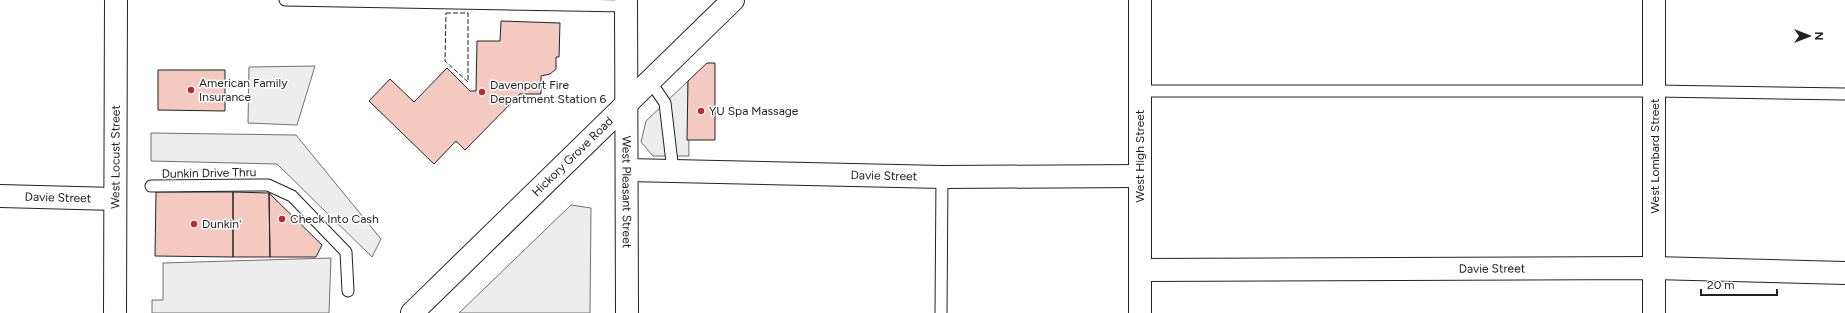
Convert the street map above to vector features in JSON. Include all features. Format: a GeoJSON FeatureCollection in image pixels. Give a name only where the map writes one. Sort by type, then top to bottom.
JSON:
{"type":"FeatureCollection","features":[{"type":"Feature","properties":{"kind":"street","name":"West Locust Street"},"geometry":{"type":"LineString","coordinates":[[115,313],[116,0]]}},
{"type":"Feature","properties":{"kind":"street","name":"Hickory Grove Road"},"geometry":{"type":"LineString","coordinates":[[412,313],[733,0]]}},
{"type":"Feature","properties":{"kind":"street","name":"West High Street"},"geometry":{"type":"LineString","coordinates":[[1140,0],[1140,313]]}},
{"type":"Feature","properties":{"kind":"street","name":"West Lombard Street"},"geometry":{"type":"LineString","coordinates":[[1654,0],[1654,313]]}},
{"type":"Feature","properties":{"kind":"street","name":"West Pleasant Street"},"geometry":{"type":"LineString","coordinates":[[626,3],[628,313]]}},
{"type":"Feature","properties":{"kind":"street","name":"Davie Street"},"geometry":{"type":"LineString","coordinates":[[628,170],[942,177],[1140,176]]}},
{"type":"Feature","properties":{"kind":"street","name":"Davie Street"},"geometry":{"type":"LineString","coordinates":[[0,196],[115,199]]}},
{"type":"Feature","properties":{"kind":"street","name":"Davie Street"},"geometry":{"type":"LineString","coordinates":[[1140,270],[1654,268],[1845,273]]}},
{"type":"Feature","properties":{"kind":"lane"},"geometry":{"type":"LineString","coordinates":[[285,0],[626,3]]}},
{"type":"Feature","properties":{"kind":"lane"},"geometry":{"type":"LineString","coordinates":[[650,81],[665,103],[673,170]]}},
{"type":"Feature","properties":{"kind":"lane"},"geometry":{"type":"LineString","coordinates":[[1140,91],[1655,90],[1845,94]]}},
{"type":"Feature","properties":{"kind":"lane"},"geometry":{"type":"LineString","coordinates":[[941,313],[942,177]]}},
{"type":"Feature","properties":{"kind":"lane","name":"Dunkin Drive Thru"},"geometry":{"type":"LineString","coordinates":[[151,186],[268,185],[292,196],[346,252],[348,291]]}},
{"type":"Feature","properties":{"kind":"shaded area"},"geometry":{"type":"Polygon","coordinates":[[[315,66],[297,125],[248,123],[249,67],[315,66]]]}},
{"type":"Feature","properties":{"kind":"shaded area"},"geometry":{"type":"Polygon","coordinates":[[[688,81],[689,156],[653,156],[641,142],[646,121],[688,81]]]}},
{"type":"Feature","properties":{"kind":"shaded area"},"geometry":{"type":"Polygon","coordinates":[[[151,133],[296,135],[381,239],[372,257],[277,164],[151,161],[151,133]]]}},
{"type":"Feature","properties":{"kind":"shaded area"},"geometry":{"type":"Polygon","coordinates":[[[571,205],[591,208],[590,313],[459,313],[571,205]]]}},
{"type":"Feature","properties":{"kind":"shaded area"},"geometry":{"type":"Polygon","coordinates":[[[331,258],[329,313],[152,313],[152,300],[163,300],[163,263],[331,258]]]}},
{"type":"Feature","properties":{"kind":"building","name":"Davenport Fire Department Station 6"},"geometry":{"type":"Polygon","coordinates":[[[501,21],[560,23],[559,57],[556,57],[556,69],[550,74],[541,76],[541,94],[520,94],[465,150],[456,141],[434,164],[369,101],[390,79],[414,102],[447,68],[470,91],[476,91],[477,41],[500,41],[501,21]]]}},
{"type":"Feature","properties":{"kind":"building","name":"YU Spa Massage"},"geometry":{"type":"Polygon","coordinates":[[[707,63],[715,63],[715,140],[687,140],[688,81],[707,63]]]}},
{"type":"Feature","properties":{"kind":"building","name":"American Family Insurance"},"geometry":{"type":"Polygon","coordinates":[[[158,70],[225,70],[225,111],[158,110],[158,70]]]}},
{"type":"Feature","properties":{"kind":"building","name":"Dunkin'"},"geometry":{"type":"Polygon","coordinates":[[[156,192],[233,192],[233,257],[155,256],[156,192]]]}},
{"type":"Feature","properties":{"kind":"building"},"geometry":{"type":"Polygon","coordinates":[[[233,192],[269,193],[270,257],[233,257],[233,192]]]}},
{"type":"Feature","properties":{"kind":"building","name":"Check Into Cash"},"geometry":{"type":"Polygon","coordinates":[[[269,193],[322,245],[316,257],[270,257],[269,193]]]}},
{"type":"Feature","properties":{"kind":"fence"},"geometry":{"type":"LineString","coordinates":[[446,13],[468,13],[468,82],[445,61],[446,13]]}},
{"type":"Feature","properties":{"kind":"place","name":"American Family Insurance"},"geometry":{"type":"Point","coordinates":[191,90]}},
{"type":"Feature","properties":{"kind":"place","name":"Davenport Fire Department Station 6"},"geometry":{"type":"Point","coordinates":[482,92]}},
{"type":"Feature","properties":{"kind":"place","name":"YU Spa Massage"},"geometry":{"type":"Point","coordinates":[701,111]}},
{"type":"Feature","properties":{"kind":"place","name":"Check Into Cash"},"geometry":{"type":"Point","coordinates":[282,219]}},
{"type":"Feature","properties":{"kind":"place","name":"Dunkin'"},"geometry":{"type":"Point","coordinates":[194,224]}}]}
